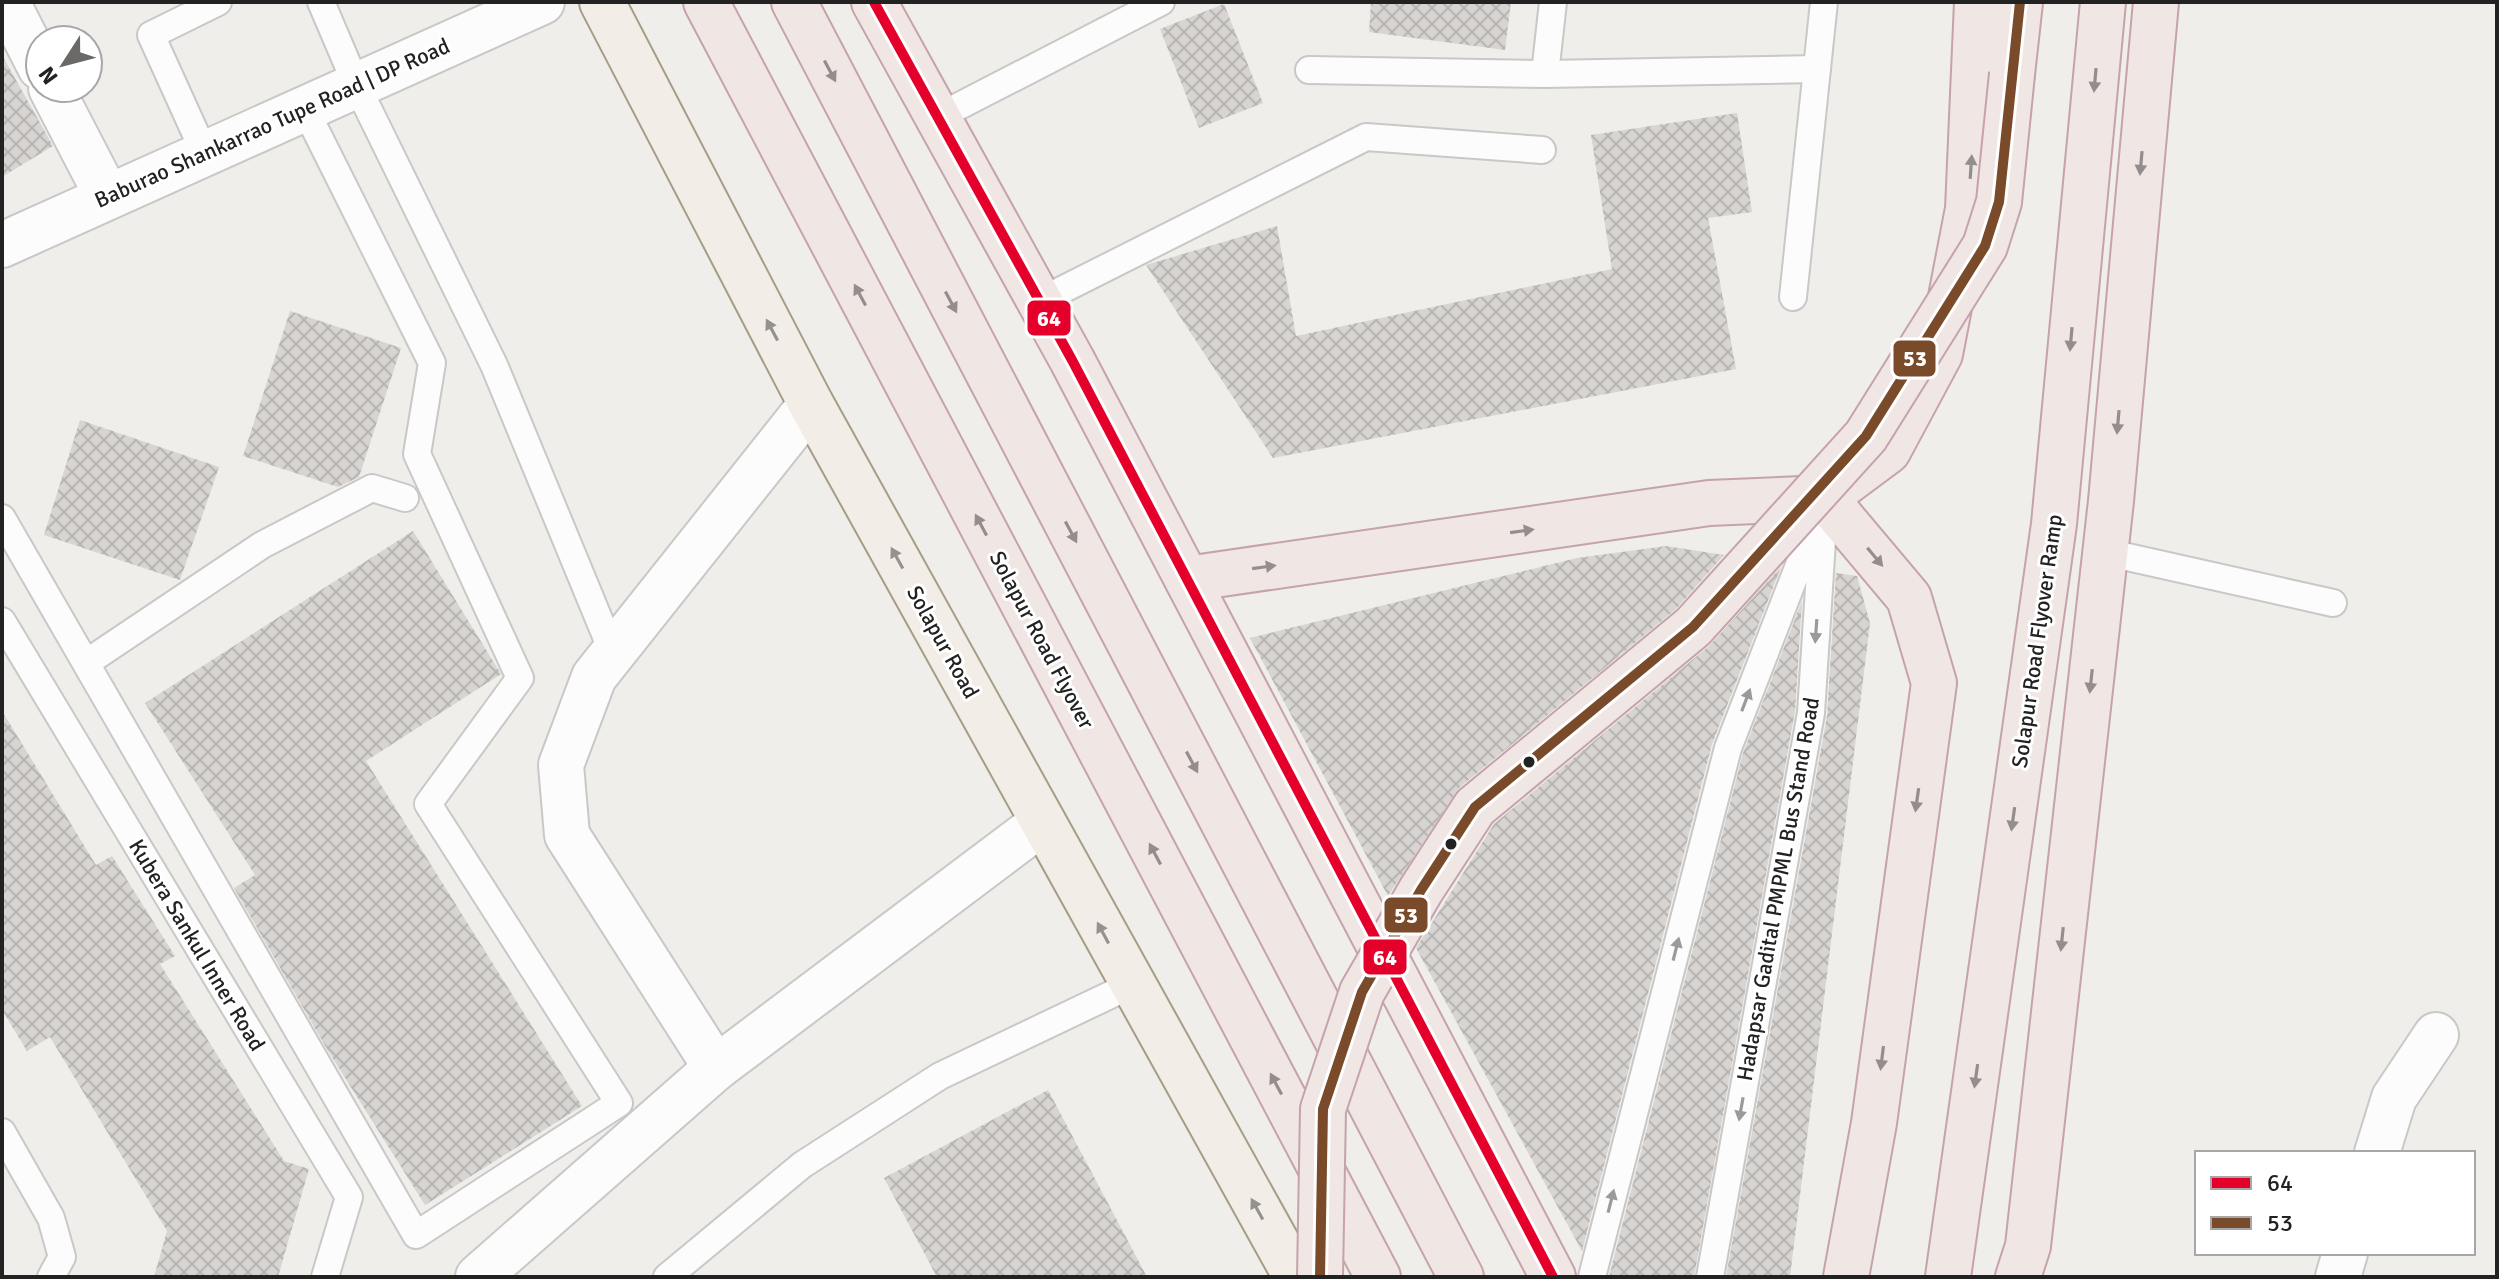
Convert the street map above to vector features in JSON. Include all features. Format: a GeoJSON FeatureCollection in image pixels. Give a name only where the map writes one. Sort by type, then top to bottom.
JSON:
{"type":"FeatureCollection","features":[{"type":"Feature","properties":{"kind":"highway","name":"Solapur Road Flyover"},"geometry":{"type":"LineString","coordinates":[[706,2],[1378,1277]]}},
{"type":"Feature","properties":{"kind":"highway"},"geometry":{"type":"LineString","coordinates":[[794,2],[1461,1277]]}},
{"type":"Feature","properties":{"kind":"highway"},"geometry":{"type":"LineString","coordinates":[[874,2],[1040,301],[1553,1277]]}},
{"type":"Feature","properties":{"kind":"highway"},"geometry":{"type":"LineString","coordinates":[[1187,579],[1709,503],[1825,498],[1888,451],[1940,354],[1968,209],[1977,2]]}},
{"type":"Feature","properties":{"kind":"highway"},"geometry":{"type":"LineString","coordinates":[[1320,1277],[1323,1109],[1362,992],[1421,890],[1475,807],[1693,627],[1866,436],[1985,246],[1999,202],[2020,2]]}},
{"type":"Feature","properties":{"kind":"highway","name":"Solapur Road Flyover Ramp"},"geometry":{"type":"LineString","coordinates":[[1948,1277],[2054,524],[2103,2]]}},
{"type":"Feature","properties":{"kind":"highway"},"geometry":{"type":"LineString","coordinates":[[2032,1267],[2105,552],[2156,2]]}},
{"type":"Feature","properties":{"kind":"highway"},"geometry":{"type":"LineString","coordinates":[[1825,498],[1909,598],[1934,683],[1874,1123],[1846,1277]]}},
{"type":"Feature","properties":{"kind":"main road","name":"Solapur Road"},"geometry":{"type":"LineString","coordinates":[[602,2],[811,404],[1131,985],[1296,1277]]}},
{"type":"Feature","properties":{"kind":"street"},"geometry":{"type":"LineString","coordinates":[[7,2],[24,35]]}},
{"type":"Feature","properties":{"kind":"street","name":"Baburao Shankarrao Tupe Road | DP Road"},"geometry":{"type":"LineString","coordinates":[[2,245],[542,2]]}},
{"type":"Feature","properties":{"kind":"street"},"geometry":{"type":"LineString","coordinates":[[59,104],[107,196]]}},
{"type":"Feature","properties":{"kind":"street"},"geometry":{"type":"LineString","coordinates":[[716,1068],[567,835],[561,765],[594,677],[811,404]]}},
{"type":"Feature","properties":{"kind":"street"},"geometry":{"type":"LineString","coordinates":[[478,1277],[716,1068],[1043,822]]}},
{"type":"Feature","properties":{"kind":"street"},"geometry":{"type":"LineString","coordinates":[[2378,1151],[2394,1098],[2436,1035]]}},
{"type":"Feature","properties":{"kind":"street"},"geometry":{"type":"LineString","coordinates":[[2338,1277],[2344,1255]]}},
{"type":"Feature","properties":{"kind":"lane"},"geometry":{"type":"LineString","coordinates":[[204,152],[151,35],[218,2]]}},
{"type":"Feature","properties":{"kind":"lane"},"geometry":{"type":"LineString","coordinates":[[321,2],[356,84],[494,365],[613,653]]}},
{"type":"Feature","properties":{"kind":"lane"},"geometry":{"type":"LineString","coordinates":[[938,117],[1161,2]]}},
{"type":"Feature","properties":{"kind":"lane"},"geometry":{"type":"LineString","coordinates":[[1545,74],[1553,2]]}},
{"type":"Feature","properties":{"kind":"lane"},"geometry":{"type":"LineString","coordinates":[[1793,297],[1824,2]]}},
{"type":"Feature","properties":{"kind":"lane"},"geometry":{"type":"LineString","coordinates":[[1309,70],[1545,74],[1817,69]]}},
{"type":"Feature","properties":{"kind":"lane"},"geometry":{"type":"LineString","coordinates":[[2,518],[416,1235],[619,1103],[428,804],[520,678],[417,454],[432,363],[304,107]]}},
{"type":"Feature","properties":{"kind":"lane"},"geometry":{"type":"LineString","coordinates":[[1040,301],[1366,137],[1542,150]]}},
{"type":"Feature","properties":{"kind":"lane"},"geometry":{"type":"LineString","coordinates":[[86,663],[262,545],[372,488],[405,498]]}},
{"type":"Feature","properties":{"kind":"lane"},"geometry":{"type":"LineString","coordinates":[[1592,1277],[1728,748],[1825,498]]}},
{"type":"Feature","properties":{"kind":"lane","name":"Hadapsar Gadital PMPML Bus Stand Road"},"geometry":{"type":"LineString","coordinates":[[1710,1277],[1811,713],[1825,498]]}},
{"type":"Feature","properties":{"kind":"lane"},"geometry":{"type":"LineString","coordinates":[[2105,552],[2333,603]]}},
{"type":"Feature","properties":{"kind":"lane","name":"Kubera Sankul Inner Road"},"geometry":{"type":"LineString","coordinates":[[2,621],[349,1197],[325,1277]]}},
{"type":"Feature","properties":{"kind":"lane"},"geometry":{"type":"LineString","coordinates":[[667,1277],[802,1165],[940,1076],[1131,985]]}},
{"type":"Feature","properties":{"kind":"lane"},"geometry":{"type":"LineString","coordinates":[[2,1132],[51,1218],[62,1257],[51,1277]]}},
{"type":"Feature","properties":{"kind":"building"},"geometry":{"type":"Polygon","coordinates":[[[1371,2],[1511,2],[1505,50],[1369,32],[1371,2]]]}},
{"type":"Feature","properties":{"kind":"building"},"geometry":{"type":"Polygon","coordinates":[[[1224,4],[1263,103],[1199,128],[1160,29],[1224,4]]]}},
{"type":"Feature","properties":{"kind":"building"},"geometry":{"type":"Polygon","coordinates":[[[2,55],[24,94],[24,104],[29,104],[53,146],[2,177],[2,55]]]}},
{"type":"Feature","properties":{"kind":"building"},"geometry":{"type":"Polygon","coordinates":[[[1737,113],[1752,212],[1708,218],[1736,369],[1273,458],[1146,265],[1277,226],[1296,336],[1612,269],[1591,135],[1737,113]]]}},
{"type":"Feature","properties":{"kind":"building"},"geometry":{"type":"Polygon","coordinates":[[[290,311],[401,348],[359,477],[338,487],[243,456],[290,311]]]}},
{"type":"Feature","properties":{"kind":"building"},"geometry":{"type":"Polygon","coordinates":[[[80,420],[219,467],[180,580],[44,535],[80,420]]]}},
{"type":"Feature","properties":{"kind":"building"},"geometry":{"type":"Polygon","coordinates":[[[413,531],[501,674],[366,761],[582,1106],[425,1205],[327,1049],[234,888],[255,875],[145,703],[413,531]]]}},
{"type":"Feature","properties":{"kind":"building"},"geometry":{"type":"Polygon","coordinates":[[[1666,546],[1724,555],[1676,609],[1459,788],[1388,896],[1250,638],[1577,558],[1666,546]]]}},
{"type":"Feature","properties":{"kind":"building"},"geometry":{"type":"Polygon","coordinates":[[[1781,567],[1712,744],[1582,1251],[1416,948],[1494,824],[1709,646],[1781,567]]]}},
{"type":"Feature","properties":{"kind":"building"},"geometry":{"type":"Polygon","coordinates":[[[1836,573],[1857,576],[1870,623],[1790,1277],[1726,1277],[1827,716],[1836,573]]]}},
{"type":"Feature","properties":{"kind":"building"},"geometry":{"type":"Polygon","coordinates":[[[1802,601],[1795,711],[1694,1277],[1609,1277],[1743,753],[1802,601]]]}},
{"type":"Feature","properties":{"kind":"building"},"geometry":{"type":"Polygon","coordinates":[[[2,711],[96,865],[112,856],[175,956],[160,964],[284,1161],[309,1169],[278,1277],[154,1277],[167,1231],[50,1037],[27,1051],[2,1010],[2,711]]]}},
{"type":"Feature","properties":{"kind":"building"},"geometry":{"type":"Polygon","coordinates":[[[1048,1090],[1147,1277],[937,1277],[884,1178],[1048,1090]]]}},
{"type":"Feature","properties":{"kind":"transit line","name":"64"},"geometry":{"type":"LineString","coordinates":[[874,2],[1072,360],[1553,1277]]}},
{"type":"Feature","properties":{"kind":"transit line","name":"53"},"geometry":{"type":"LineString","coordinates":[[1320,1277],[1323,1109],[1362,992],[1421,890],[1475,807],[1693,627],[1866,436],[1985,246],[1999,202],[2020,2]]}}]}
